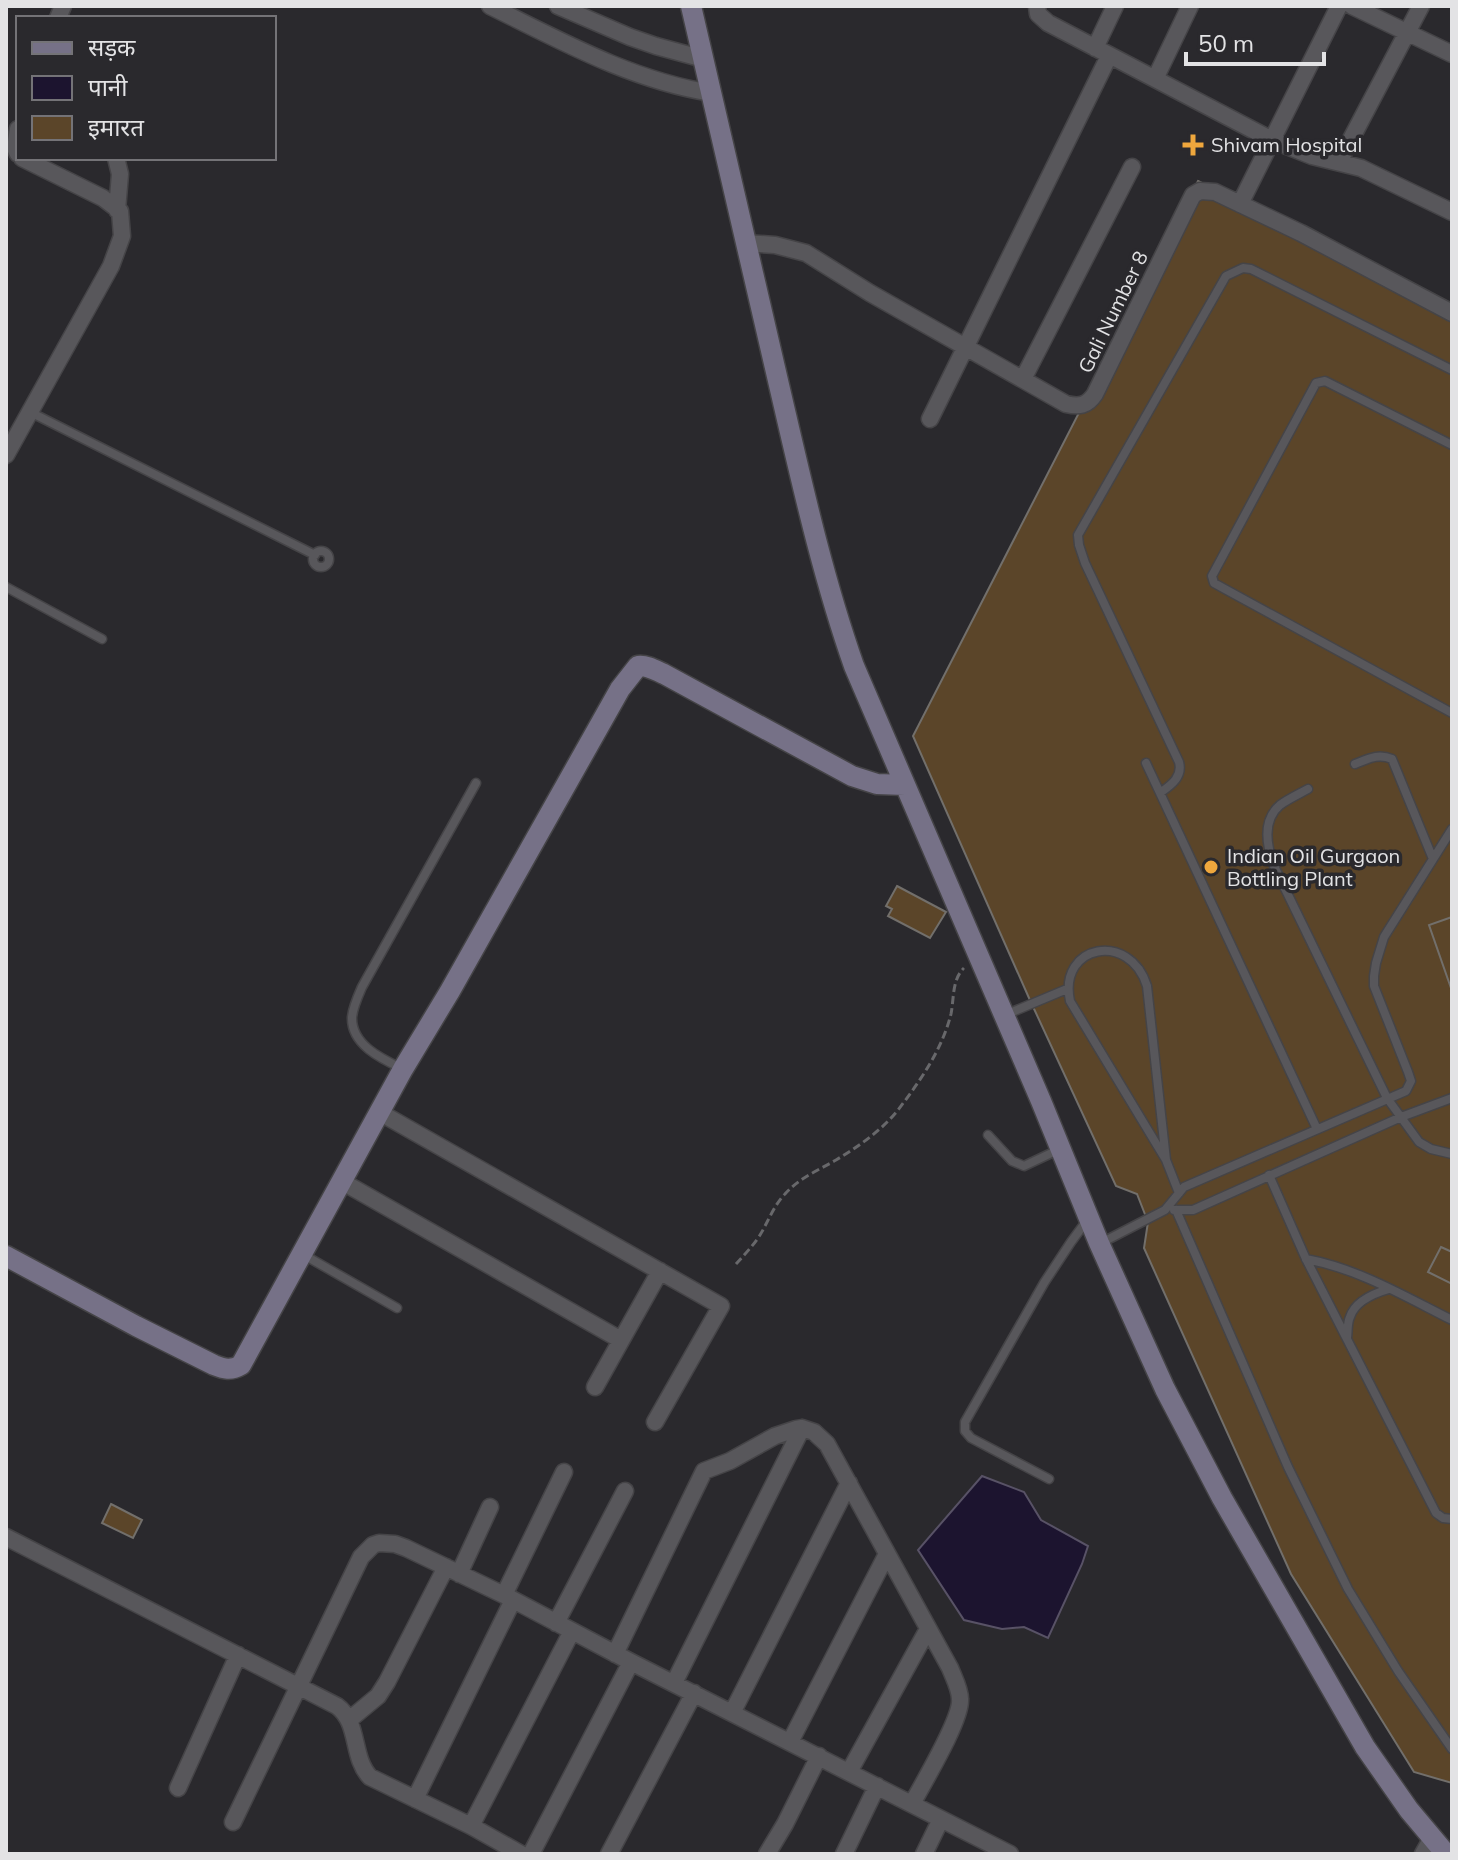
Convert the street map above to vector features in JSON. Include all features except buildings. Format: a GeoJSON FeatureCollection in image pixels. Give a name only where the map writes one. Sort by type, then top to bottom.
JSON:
{"type":"FeatureCollection","features":[{"type":"Feature","properties":{"kind":"street"},"geometry":{"type":"LineString","coordinates":[[490,6],[652,79],[712,93]]}},
{"type":"Feature","properties":{"kind":"street"},"geometry":{"type":"LineString","coordinates":[[558,6],[642,42],[704,59]]}},
{"type":"Feature","properties":{"kind":"street"},"geometry":{"type":"LineString","coordinates":[[691,6],[796,457],[838,621],[854,666],[1099,1243],[1165,1389],[1222,1498],[1365,1747],[1409,1810],[1428,1846],[1446,1854]]}},
{"type":"Feature","properties":{"kind":"street"},"geometry":{"type":"LineString","coordinates":[[1037,6],[1041,18],[1272,140],[1312,156],[1375,173],[1452,212]]}},
{"type":"Feature","properties":{"kind":"street"},"geometry":{"type":"LineString","coordinates":[[930,419],[1102,52],[1115,6]]}},
{"type":"Feature","properties":{"kind":"street"},"geometry":{"type":"LineString","coordinates":[[1155,79],[1190,6]]}},
{"type":"Feature","properties":{"kind":"street"},"geometry":{"type":"LineString","coordinates":[[1240,204],[1339,6]]}},
{"type":"Feature","properties":{"kind":"street"},"geometry":{"type":"LineString","coordinates":[[1352,6],[1452,54]]}},
{"type":"Feature","properties":{"kind":"street"},"geometry":{"type":"LineString","coordinates":[[1339,162],[1421,6]]}},
{"type":"Feature","properties":{"kind":"street"},"geometry":{"type":"LineString","coordinates":[[6,455],[111,266],[122,236],[120,211],[103,198],[32,160]]}},
{"type":"Feature","properties":{"kind":"street"},"geometry":{"type":"LineString","coordinates":[[116,160],[120,174],[117,210]]}},
{"type":"Feature","properties":{"kind":"street"},"geometry":{"type":"LineString","coordinates":[[1023,379],[1132,167]]}},
{"type":"Feature","properties":{"kind":"street","name":"Gali Number 8"},"geometry":{"type":"LineString","coordinates":[[745,243],[775,245],[806,253],[965,347],[1066,404],[1077,407],[1090,401],[1193,195],[1200,191],[1207,190],[1301,233],[1452,313]]}},
{"type":"Feature","properties":{"kind":"street"},"geometry":{"type":"LineString","coordinates":[[6,1256],[226,1370],[241,1365],[403,1069],[458,978],[620,689],[638,666],[651,668],[852,776],[877,784],[905,785]]}},
{"type":"Feature","properties":{"kind":"street"},"geometry":{"type":"LineString","coordinates":[[379,1112],[721,1306],[655,1422]]}},
{"type":"Feature","properties":{"kind":"street"},"geometry":{"type":"LineString","coordinates":[[341,1181],[621,1340]]}},
{"type":"Feature","properties":{"kind":"street"},"geometry":{"type":"LineString","coordinates":[[595,1387],[660,1271]]}},
{"type":"Feature","properties":{"kind":"street"},"geometry":{"type":"LineString","coordinates":[[674,1683],[802,1428]]}},
{"type":"Feature","properties":{"kind":"street"},"geometry":{"type":"LineString","coordinates":[[615,1654],[704,1471],[730,1461],[775,1436],[802,1428],[814,1432],[827,1444],[849,1483],[950,1668],[960,1699],[955,1721],[912,1804]]}},
{"type":"Feature","properties":{"kind":"street"},"geometry":{"type":"LineString","coordinates":[[415,1799],[564,1472]]}},
{"type":"Feature","properties":{"kind":"street"},"geometry":{"type":"LineString","coordinates":[[732,1713],[849,1483]]}},
{"type":"Feature","properties":{"kind":"street"},"geometry":{"type":"LineString","coordinates":[[556,1623],[625,1491]]}},
{"type":"Feature","properties":{"kind":"street"},"geometry":{"type":"LineString","coordinates":[[349,1720],[378,1696],[490,1507]]}},
{"type":"Feature","properties":{"kind":"street"},"geometry":{"type":"LineString","coordinates":[[6,1537],[337,1706],[349,1720],[364,1770],[370,1777],[521,1854]]}},
{"type":"Feature","properties":{"kind":"street"},"geometry":{"type":"LineString","coordinates":[[233,1822],[361,1557],[373,1545],[387,1542],[508,1598],[1010,1854]]}},
{"type":"Feature","properties":{"kind":"street"},"geometry":{"type":"LineString","coordinates":[[790,1742],[887,1554]]}},
{"type":"Feature","properties":{"kind":"street"},"geometry":{"type":"LineString","coordinates":[[849,1772],[928,1629]]}},
{"type":"Feature","properties":{"kind":"street"},"geometry":{"type":"LineString","coordinates":[[471,1826],[572,1631]]}},
{"type":"Feature","properties":{"kind":"street"},"geometry":{"type":"LineString","coordinates":[[178,1788],[238,1655]]}},
{"type":"Feature","properties":{"kind":"street"},"geometry":{"type":"LineString","coordinates":[[531,1854],[631,1662]]}},
{"type":"Feature","properties":{"kind":"street"},"geometry":{"type":"LineString","coordinates":[[609,1854],[694,1693]]}},
{"type":"Feature","properties":{"kind":"street"},"geometry":{"type":"LineString","coordinates":[[767,1854],[819,1756]]}},
{"type":"Feature","properties":{"kind":"street"},"geometry":{"type":"LineString","coordinates":[[844,1854],[877,1786]]}},
{"type":"Feature","properties":{"kind":"street"},"geometry":{"type":"LineString","coordinates":[[924,1854],[941,1819]]}},
{"type":"Feature","properties":{"kind":"lane"},"geometry":{"type":"LineString","coordinates":[[1160,793],[1174,782],[1181,768],[1085,563],[1078,535],[1226,276],[1243,268],[1251,269],[1452,370]]}},
{"type":"Feature","properties":{"kind":"lane"},"geometry":{"type":"LineString","coordinates":[[1452,445],[1325,381],[1316,383],[1212,576],[1214,583],[1452,713]]}},
{"type":"Feature","properties":{"kind":"lane"},"geometry":{"type":"LineString","coordinates":[[30,412],[315,555]]}},
{"type":"Feature","properties":{"kind":"lane"},"geometry":{"type":"LineString","coordinates":[[6,587],[102,639]]}},
{"type":"Feature","properties":{"kind":"lane"},"geometry":{"type":"LineString","coordinates":[[1355,764],[1375,756],[1392,759],[1433,859]]}},
{"type":"Feature","properties":{"kind":"lane"},"geometry":{"type":"LineString","coordinates":[[1146,763],[1317,1129]]}},
{"type":"Feature","properties":{"kind":"lane"},"geometry":{"type":"LineString","coordinates":[[403,1069],[373,1054],[365,1046],[352,1020],[355,1005],[476,783]]}},
{"type":"Feature","properties":{"kind":"lane"},"geometry":{"type":"LineString","coordinates":[[1308,789],[1280,805],[1273,813],[1267,834],[1274,866],[1387,1098],[1419,1142],[1431,1149],[1452,1154]]}},
{"type":"Feature","properties":{"kind":"lane"},"geometry":{"type":"LineString","coordinates":[[1099,1243],[1165,1210],[1184,1187],[1406,1091],[1411,1081],[1374,986],[1376,963],[1384,937],[1452,829]]}},
{"type":"Feature","properties":{"kind":"lane"},"geometry":{"type":"LineString","coordinates":[[1166,1160],[1147,986],[1142,970],[1129,959],[1110,950],[1094,952],[1080,960],[1072,972],[1067,989],[1070,1001],[1166,1160],[1179,1193]]}},
{"type":"Feature","properties":{"kind":"lane"},"geometry":{"type":"LineString","coordinates":[[1004,1015],[1067,989]]}},
{"type":"Feature","properties":{"kind":"lane"},"geometry":{"type":"LineString","coordinates":[[1165,1210],[1193,1210],[1401,1117],[1452,1098]]}},
{"type":"Feature","properties":{"kind":"lane"},"geometry":{"type":"LineString","coordinates":[[988,1135],[1020,1166],[1028,1166],[1060,1148]]}},
{"type":"Feature","properties":{"kind":"lane"},"geometry":{"type":"LineString","coordinates":[[1269,1175],[1306,1259],[1436,1513],[1452,1519]]}},
{"type":"Feature","properties":{"kind":"lane"},"geometry":{"type":"LineString","coordinates":[[1176,1210],[1288,1467],[1342,1577],[1379,1642],[1452,1749]]}},
{"type":"Feature","properties":{"kind":"lane"},"geometry":{"type":"LineString","coordinates":[[1049,1479],[971,1438],[965,1431],[965,1422],[1051,1273],[1089,1219]]}},
{"type":"Feature","properties":{"kind":"lane"},"geometry":{"type":"LineString","coordinates":[[302,1253],[397,1308]]}},
{"type":"Feature","properties":{"kind":"lane"},"geometry":{"type":"LineString","coordinates":[[1306,1259],[1333,1264],[1366,1277],[1452,1320]]}},
{"type":"Feature","properties":{"kind":"lane"},"geometry":{"type":"LineString","coordinates":[[1347,1339],[1349,1318],[1354,1310],[1377,1292],[1389,1289]]}},
{"type":"Feature","properties":{"kind":"path"},"geometry":{"type":"LineString","coordinates":[[736,1264],[758,1238],[784,1194],[805,1177],[861,1145],[896,1113],[935,1056],[948,1026],[956,982],[961,970],[972,964],[977,955]]}},
{"type":"Feature","properties":{"kind":"water"},"geometry":{"type":"Polygon","coordinates":[[[982,1476],[1024,1492],[1041,1520],[1088,1546],[1048,1638],[1024,1627],[1002,1629],[964,1620],[918,1550],[982,1476]]]}},
{"type":"Feature","properties":{"kind":"place","name":"Shivam Hospital"},"geometry":{"type":"Point","coordinates":[1193,145]}},
{"type":"Feature","properties":{"kind":"place","name":"Indian Oil Gurgaon Bottling Plant"},"geometry":{"type":"Point","coordinates":[1211,867]}}]}
